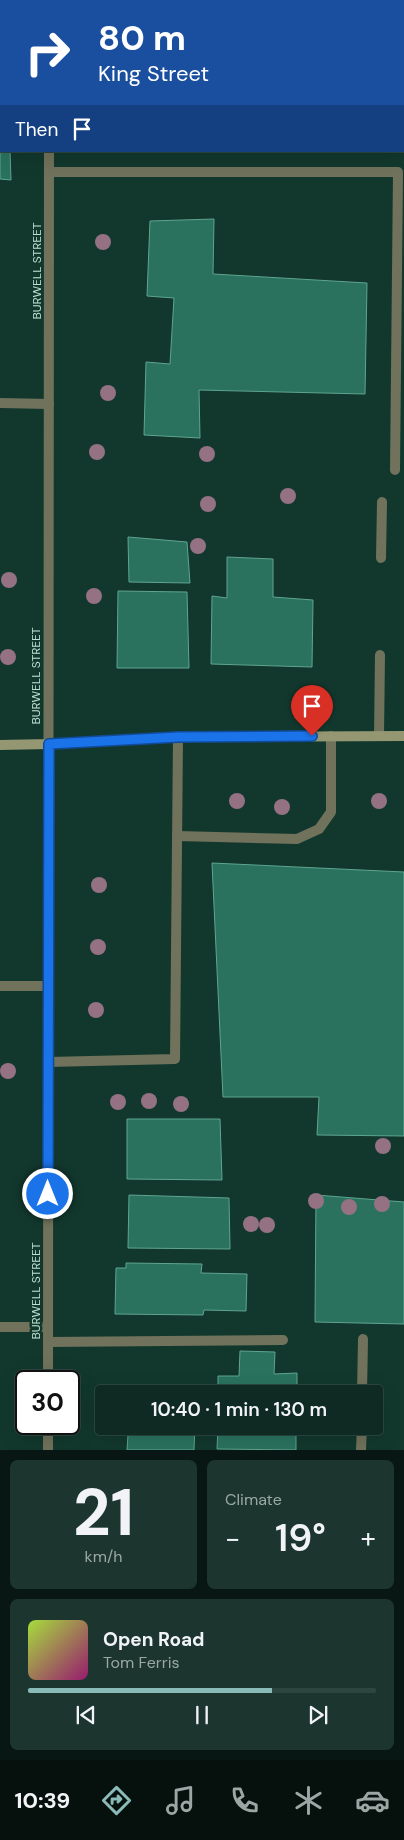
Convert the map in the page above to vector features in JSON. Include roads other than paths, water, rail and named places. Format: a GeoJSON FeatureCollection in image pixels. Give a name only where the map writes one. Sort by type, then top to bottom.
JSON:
{"type":"FeatureCollection","features":[{"type":"Feature","properties":{"kind":"main road"},"geometry":{"type":"LineString","coordinates":[[0,744],[49,744],[178,737],[404,736]]}},
{"type":"Feature","properties":{"kind":"street","name":"BURWELL STREET"},"geometry":{"type":"LineString","coordinates":[[48,1370],[50,152]]}},
{"type":"Feature","properties":{"kind":"street"},"geometry":{"type":"LineString","coordinates":[[49,172],[398,172],[395,470]]}},
{"type":"Feature","properties":{"kind":"street"},"geometry":{"type":"LineString","coordinates":[[0,404],[49,404]]}},
{"type":"Feature","properties":{"kind":"street"},"geometry":{"type":"LineString","coordinates":[[381,558],[382,502]]}},
{"type":"Feature","properties":{"kind":"street"},"geometry":{"type":"LineString","coordinates":[[378,736],[380,655]]}},
{"type":"Feature","properties":{"kind":"street"},"geometry":{"type":"LineString","coordinates":[[177,836],[297,839],[319,829],[331,812],[330,736]]}},
{"type":"Feature","properties":{"kind":"street"},"geometry":{"type":"LineString","coordinates":[[48,1062],[175,1059],[178,737]]}},
{"type":"Feature","properties":{"kind":"street"},"geometry":{"type":"LineString","coordinates":[[0,986],[48,986]]}},
{"type":"Feature","properties":{"kind":"street"},"geometry":{"type":"LineString","coordinates":[[0,1327],[48,1327]]}},
{"type":"Feature","properties":{"kind":"street"},"geometry":{"type":"LineString","coordinates":[[48,1342],[283,1340]]}},
{"type":"Feature","properties":{"kind":"street"},"geometry":{"type":"LineString","coordinates":[[362,1385],[363,1340]]}},
{"type":"Feature","properties":{"kind":"street"},"geometry":{"type":"LineString","coordinates":[[48,1435],[48,1450]]}},
{"type":"Feature","properties":{"kind":"street"},"geometry":{"type":"LineString","coordinates":[[361,1450],[362,1435]]}}]}
